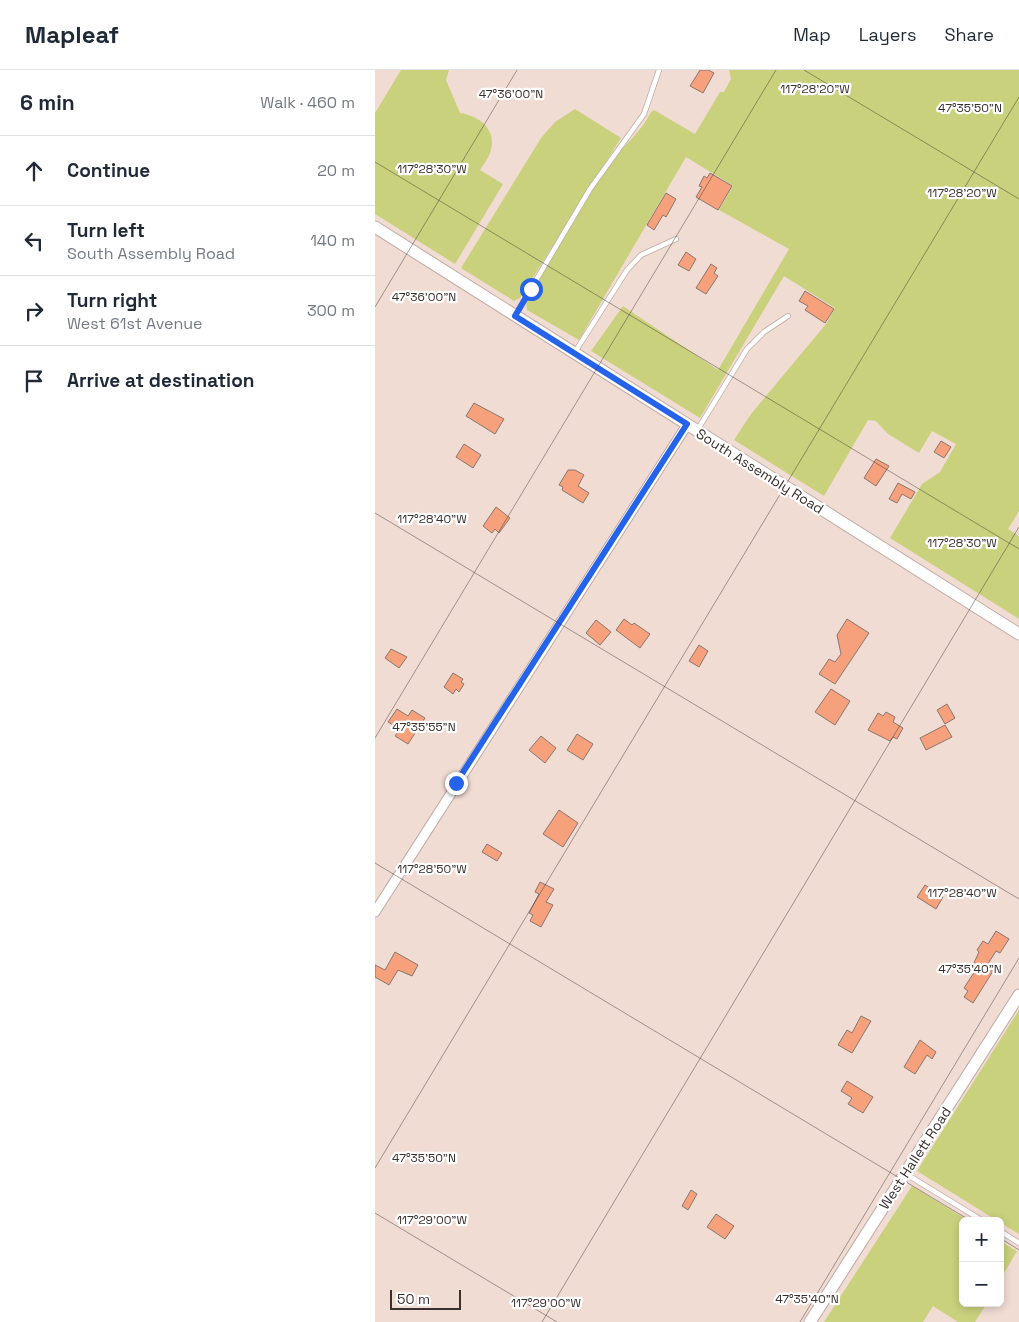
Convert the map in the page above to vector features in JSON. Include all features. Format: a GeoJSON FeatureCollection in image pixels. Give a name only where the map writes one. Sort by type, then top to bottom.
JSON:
{"type":"FeatureCollection","features":[{"type":"Feature","properties":{"kind":"street","name":"South Assembly Road"},"geometry":{"type":"LineString","coordinates":[[375,227],[1019,634]]}},
{"type":"Feature","properties":{"kind":"street"},"geometry":{"type":"LineString","coordinates":[[375,912],[692,428]]}},
{"type":"Feature","properties":{"kind":"street","name":"West Hallett Road"},"geometry":{"type":"LineString","coordinates":[[810,1322],[1019,995]]}},
{"type":"Feature","properties":{"kind":"lane"},"geometry":{"type":"LineString","coordinates":[[515,316],[590,189],[644,114],[659,70]]}},
{"type":"Feature","properties":{"kind":"lane"},"geometry":{"type":"LineString","coordinates":[[575,353],[627,270],[641,255],[676,239]]}},
{"type":"Feature","properties":{"kind":"lane"},"geometry":{"type":"LineString","coordinates":[[692,428],[747,348],[764,332],[788,316]]}},
{"type":"Feature","properties":{"kind":"lane"},"geometry":{"type":"LineString","coordinates":[[905,1173],[976,1217]]}},
{"type":"Feature","properties":{"kind":"lane"},"geometry":{"type":"LineString","coordinates":[[1004,1234],[1019,1243]]}},
{"type":"Feature","properties":{"kind":"green space"},"geometry":{"type":"Polygon","coordinates":[[[401,70],[449,70],[446,80],[460,113],[480,121],[485,125],[491,137],[490,153],[480,170],[503,184],[455,264],[375,214],[375,113],[401,70]]]}},
{"type":"Feature","properties":{"kind":"green space"},"geometry":{"type":"Polygon","coordinates":[[[729,70],[1019,70],[1019,511],[1008,529],[1019,536],[1019,619],[890,538],[922,484],[940,472],[956,444],[932,431],[919,453],[888,434],[876,421],[868,420],[824,496],[734,440],[751,414],[826,324],[835,308],[784,276],[700,418],[591,351],[623,306],[718,370],[789,249],[719,210],[733,186],[686,157],[579,340],[527,310],[526,302],[589,194],[651,112],[654,110],[695,134],[720,92],[724,92],[731,79],[729,70]]]}},
{"type":"Feature","properties":{"kind":"green space"},"geometry":{"type":"Polygon","coordinates":[[[575,109],[621,138],[520,298],[514,301],[461,268],[541,138],[555,122],[575,109]]]}},
{"type":"Feature","properties":{"kind":"green space"},"geometry":{"type":"Polygon","coordinates":[[[1019,1010],[1019,1234],[1004,1225],[1004,1217],[991,1217],[917,1171],[1019,1010]]]}},
{"type":"Feature","properties":{"kind":"green space"},"geometry":{"type":"Polygon","coordinates":[[[912,1186],[962,1217],[959,1217],[959,1307],[984,1307],[975,1322],[958,1322],[933,1306],[923,1322],[824,1322],[912,1186]]]}},
{"type":"Feature","properties":{"kind":"green space"},"geometry":{"type":"Polygon","coordinates":[[[1004,1243],[1017,1251],[1004,1273],[1004,1243]]]}},
{"type":"Feature","properties":{"kind":"building"},"geometry":{"type":"Polygon","coordinates":[[[700,70],[708,70],[714,73],[703,93],[690,86],[700,70]]]}},
{"type":"Feature","properties":{"kind":"building"},"geometry":{"type":"Polygon","coordinates":[[[710,173],[732,186],[718,210],[696,197],[702,187],[699,186],[704,176],[707,178],[710,173]]]}},
{"type":"Feature","properties":{"kind":"building"},"geometry":{"type":"Polygon","coordinates":[[[666,193],[676,199],[666,217],[663,215],[654,230],[647,225],[666,193]]]}},
{"type":"Feature","properties":{"kind":"building"},"geometry":{"type":"Polygon","coordinates":[[[686,252],[696,259],[689,271],[678,265],[686,252]]]}},
{"type":"Feature","properties":{"kind":"building"},"geometry":{"type":"Polygon","coordinates":[[[711,264],[717,268],[714,273],[718,276],[706,294],[696,288],[711,264]]]}},
{"type":"Feature","properties":{"kind":"building"},"geometry":{"type":"Polygon","coordinates":[[[805,291],[834,309],[825,323],[805,310],[808,306],[799,301],[805,291]]]}},
{"type":"Feature","properties":{"kind":"building"},"geometry":{"type":"Polygon","coordinates":[[[474,403],[504,419],[495,434],[466,416],[474,403]]]}},
{"type":"Feature","properties":{"kind":"building"},"geometry":{"type":"Polygon","coordinates":[[[941,441],[951,447],[944,458],[934,452],[941,441]]]}},
{"type":"Feature","properties":{"kind":"building"},"geometry":{"type":"Polygon","coordinates":[[[464,444],[481,455],[473,468],[456,457],[464,444]]]}},
{"type":"Feature","properties":{"kind":"building"},"geometry":{"type":"Polygon","coordinates":[[[876,459],[889,466],[876,486],[864,478],[876,459]]]}},
{"type":"Feature","properties":{"kind":"building"},"geometry":{"type":"Polygon","coordinates":[[[568,470],[575,470],[584,475],[578,486],[589,493],[583,503],[562,490],[563,487],[559,485],[568,470]]]}},
{"type":"Feature","properties":{"kind":"building"},"geometry":{"type":"Polygon","coordinates":[[[898,483],[915,492],[911,499],[902,494],[897,503],[889,499],[898,483]]]}},
{"type":"Feature","properties":{"kind":"building"},"geometry":{"type":"Polygon","coordinates":[[[496,507],[510,518],[499,533],[495,529],[492,533],[483,526],[496,507]]]}},
{"type":"Feature","properties":{"kind":"building"},"geometry":{"type":"Polygon","coordinates":[[[624,619],[632,625],[634,623],[650,634],[640,648],[616,630],[624,619]]]}},
{"type":"Feature","properties":{"kind":"building"},"geometry":{"type":"Polygon","coordinates":[[[847,619],[869,633],[835,684],[819,674],[829,659],[835,662],[841,654],[837,635],[847,619]]]}},
{"type":"Feature","properties":{"kind":"building"},"geometry":{"type":"Polygon","coordinates":[[[596,620],[611,632],[600,645],[586,633],[596,620]]]}},
{"type":"Feature","properties":{"kind":"building"},"geometry":{"type":"Polygon","coordinates":[[[699,645],[708,651],[699,667],[689,661],[699,645]]]}},
{"type":"Feature","properties":{"kind":"building"},"geometry":{"type":"Polygon","coordinates":[[[391,649],[407,657],[399,668],[385,658],[391,649]]]}},
{"type":"Feature","properties":{"kind":"building"},"geometry":{"type":"Polygon","coordinates":[[[453,673],[463,679],[461,682],[464,684],[459,692],[456,689],[453,694],[444,687],[453,673]]]}},
{"type":"Feature","properties":{"kind":"building"},"geometry":{"type":"Polygon","coordinates":[[[831,689],[850,701],[835,725],[815,712],[831,689]]]}},
{"type":"Feature","properties":{"kind":"building"},"geometry":{"type":"Polygon","coordinates":[[[947,704],[955,718],[945,724],[937,710],[947,704]]]}},
{"type":"Feature","properties":{"kind":"building"},"geometry":{"type":"Polygon","coordinates":[[[397,709],[408,716],[412,710],[425,718],[408,744],[395,736],[400,729],[388,722],[397,709]]]}},
{"type":"Feature","properties":{"kind":"building"},"geometry":{"type":"Polygon","coordinates":[[[886,712],[895,717],[893,722],[903,728],[897,739],[893,737],[890,741],[868,730],[878,713],[883,716],[886,712]]]}},
{"type":"Feature","properties":{"kind":"building"},"geometry":{"type":"Polygon","coordinates":[[[945,725],[952,737],[926,750],[920,738],[945,725]]]}},
{"type":"Feature","properties":{"kind":"building"},"geometry":{"type":"Polygon","coordinates":[[[577,734],[593,744],[583,760],[567,750],[577,734]]]}},
{"type":"Feature","properties":{"kind":"building"},"geometry":{"type":"Polygon","coordinates":[[[541,736],[556,748],[545,763],[529,750],[541,736]]]}},
{"type":"Feature","properties":{"kind":"building"},"geometry":{"type":"Polygon","coordinates":[[[559,810],[578,823],[563,847],[543,834],[559,810]]]}},
{"type":"Feature","properties":{"kind":"building"},"geometry":{"type":"Polygon","coordinates":[[[487,844],[502,853],[497,861],[482,852],[487,844]]]}},
{"type":"Feature","properties":{"kind":"building"},"geometry":{"type":"Polygon","coordinates":[[[540,882],[554,889],[546,902],[553,905],[541,927],[530,921],[533,915],[529,913],[539,894],[535,892],[540,882]]]}},
{"type":"Feature","properties":{"kind":"building"},"geometry":{"type":"Polygon","coordinates":[[[925,885],[943,897],[936,909],[917,897],[925,885]]]}},
{"type":"Feature","properties":{"kind":"building"},"geometry":{"type":"Polygon","coordinates":[[[996,931],[1009,939],[1000,953],[996,951],[986,967],[993,971],[973,1003],[964,997],[968,991],[964,988],[977,968],[973,965],[979,952],[977,950],[983,941],[988,944],[996,931]]]}},
{"type":"Feature","properties":{"kind":"building"},"geometry":{"type":"Polygon","coordinates":[[[395,952],[418,965],[412,976],[398,970],[389,985],[375,977],[375,965],[385,970],[395,952]]]}},
{"type":"Feature","properties":{"kind":"building"},"geometry":{"type":"Polygon","coordinates":[[[861,1016],[871,1021],[852,1053],[838,1045],[847,1030],[852,1033],[861,1016]]]}},
{"type":"Feature","properties":{"kind":"building"},"geometry":{"type":"Polygon","coordinates":[[[920,1040],[936,1052],[932,1059],[927,1055],[915,1074],[904,1067],[920,1040]]]}},
{"type":"Feature","properties":{"kind":"building"},"geometry":{"type":"Polygon","coordinates":[[[847,1081],[873,1097],[863,1113],[848,1104],[852,1098],[841,1091],[847,1081]]]}},
{"type":"Feature","properties":{"kind":"building"},"geometry":{"type":"Polygon","coordinates":[[[691,1190],[697,1194],[688,1210],[682,1206],[691,1190]]]}},
{"type":"Feature","properties":{"kind":"building"},"geometry":{"type":"Polygon","coordinates":[[[716,1214],[734,1226],[725,1239],[707,1227],[716,1214]]]}},
{"type":"Feature","properties":{"kind":"route"},"geometry":{"type":"LineString","coordinates":[[456,783],[687,424],[515,316],[531,289]]}}]}
